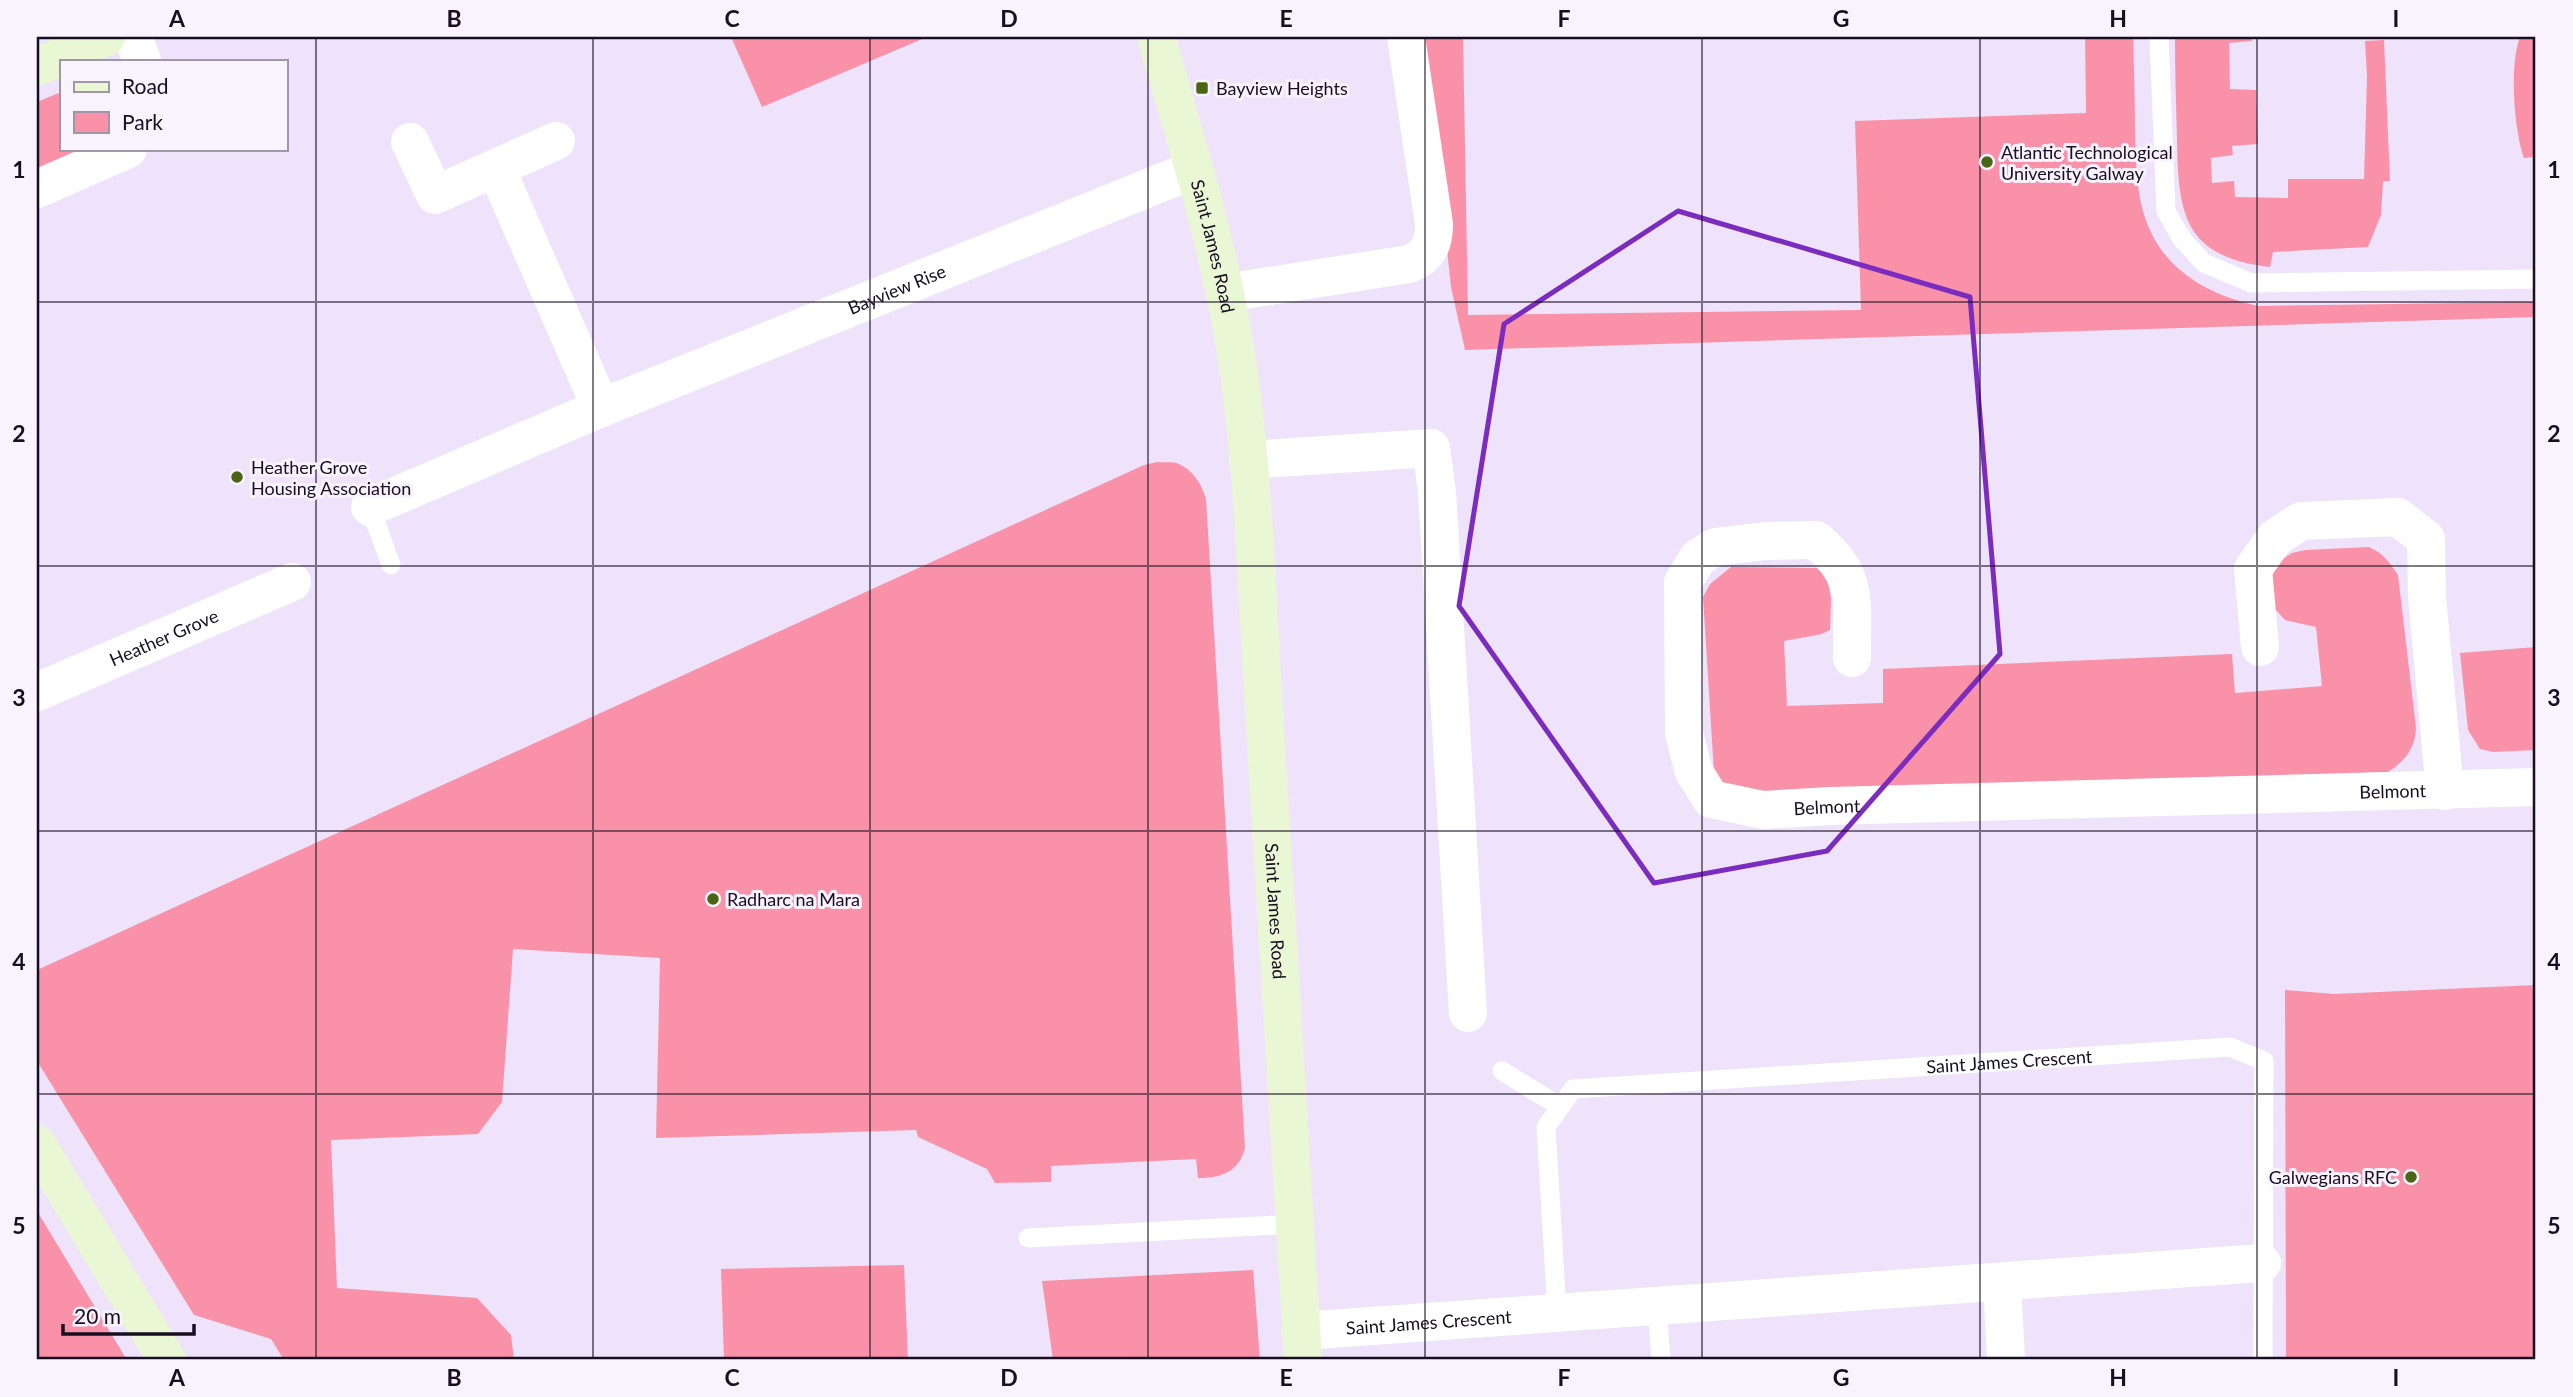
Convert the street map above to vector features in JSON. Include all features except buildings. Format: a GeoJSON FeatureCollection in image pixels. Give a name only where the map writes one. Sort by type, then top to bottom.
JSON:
{"type":"FeatureCollection","features":[{"type":"Feature","properties":{"kind":"street"},"geometry":{"type":"LineString","coordinates":[[37,67],[106,37]]}},
{"type":"Feature","properties":{"kind":"street"},"geometry":{"type":"LineString","coordinates":[[133,37],[142,60]]}},
{"type":"Feature","properties":{"kind":"street","name":"Saint James Road"},"geometry":{"type":"LineString","coordinates":[[1156,37],[1225,293],[1248,460],[1302,1346]]}},
{"type":"Feature","properties":{"kind":"street"},"geometry":{"type":"LineString","coordinates":[[1225,293],[1409,264],[1420,260],[1428,252],[1433,242],[1434,223],[1406,37]]}},
{"type":"Feature","properties":{"kind":"street"},"geometry":{"type":"LineString","coordinates":[[410,142],[435,195],[556,141]]}},
{"type":"Feature","properties":{"kind":"street"},"geometry":{"type":"LineString","coordinates":[[37,189],[126,150]]}},
{"type":"Feature","properties":{"kind":"street"},"geometry":{"type":"LineString","coordinates":[[496,168],[601,408]]}},
{"type":"Feature","properties":{"kind":"street","name":"Bayview Rise"},"geometry":{"type":"LineString","coordinates":[[370,508],[601,408],[1194,170]]}},
{"type":"Feature","properties":{"kind":"street"},"geometry":{"type":"LineString","coordinates":[[1248,460],[1432,447],[1438,506],[1468,1013]]}},
{"type":"Feature","properties":{"kind":"street","name":"Belmont"},"geometry":{"type":"LineString","coordinates":[[2260,647],[2253,569],[2275,538],[2301,521],[2398,517],[2426,539],[2427,597],[2445,790]]}},
{"type":"Feature","properties":{"kind":"street","name":"Belmont"},"geometry":{"type":"LineString","coordinates":[[1852,658],[1851,596],[1845,572],[1834,555],[1816,540],[1766,541],[1715,547],[1698,558],[1683,582],[1684,733],[1694,772],[1711,799],[1763,810],[2536,787]]}},
{"type":"Feature","properties":{"kind":"street","name":"Heather Grove"},"geometry":{"type":"LineString","coordinates":[[37,692],[292,582]]}},
{"type":"Feature","properties":{"kind":"street"},"geometry":{"type":"LineString","coordinates":[[37,1144],[167,1360]]}},
{"type":"Feature","properties":{"kind":"street","name":"Saint James Crescent"},"geometry":{"type":"LineString","coordinates":[[1302,1346],[1557,1313],[2262,1264]]}},
{"type":"Feature","properties":{"kind":"street"},"geometry":{"type":"LineString","coordinates":[[2002,1282],[2007,1360]]}},
{"type":"Feature","properties":{"kind":"lane"},"geometry":{"type":"LineString","coordinates":[[2159,37],[2166,211],[2182,239],[2204,263],[2251,284],[2536,279]]}},
{"type":"Feature","properties":{"kind":"lane","name":"Bayview Rise"},"geometry":{"type":"LineString","coordinates":[[370,508],[391,565]]}},
{"type":"Feature","properties":{"kind":"lane","name":"Saint James Crescent"},"geometry":{"type":"LineString","coordinates":[[1559,1106],[1573,1089],[2230,1047],[2264,1061],[2263,1360]]}},
{"type":"Feature","properties":{"kind":"lane"},"geometry":{"type":"LineString","coordinates":[[1502,1071],[1559,1106],[1546,1127],[1557,1313]]}},
{"type":"Feature","properties":{"kind":"lane"},"geometry":{"type":"LineString","coordinates":[[1028,1238],[1294,1224]]}},
{"type":"Feature","properties":{"kind":"lane"},"geometry":{"type":"LineString","coordinates":[[1657,1306],[1661,1360]]}},
{"type":"Feature","properties":{"kind":"highlighted area"},"geometry":{"type":"Polygon","coordinates":[[[1678,211],[1970,297],[2000,654],[1827,851],[1654,883],[1459,606],[1504,324],[1678,211]]]}},
{"type":"Feature","properties":{"kind":"green space"},"geometry":{"type":"Polygon","coordinates":[[[731,37],[927,37],[762,107],[731,37]]]}},
{"type":"Feature","properties":{"kind":"green space"},"geometry":{"type":"Polygon","coordinates":[[[1424,37],[1463,37],[1468,315],[1861,310],[1855,121],[2086,113],[2085,37],[2133,37],[2136,160],[2141,203],[2147,224],[2157,243],[2184,273],[2218,293],[2259,306],[2536,302],[2536,317],[1465,350],[1451,287],[1424,37]]]}},
{"type":"Feature","properties":{"kind":"green space"},"geometry":{"type":"Polygon","coordinates":[[[2175,37],[2251,37],[2252,41],[2229,43],[2230,89],[2256,90],[2258,144],[2232,146],[2233,155],[2211,158],[2212,183],[2234,181],[2235,197],[2288,198],[2288,179],[2364,179],[2367,75],[2365,41],[2384,40],[2390,181],[2383,181],[2381,215],[2368,247],[2273,252],[2270,267],[2241,262],[2219,253],[2203,242],[2192,228],[2184,210],[2180,190],[2175,37]]]}},
{"type":"Feature","properties":{"kind":"green space"},"geometry":{"type":"Polygon","coordinates":[[[2520,37],[2536,37],[2536,157],[2524,158],[2514,98],[2515,64],[2520,37]]]}},
{"type":"Feature","properties":{"kind":"green space"},"geometry":{"type":"Polygon","coordinates":[[[60,92],[60,150],[84,150],[37,170],[37,102],[60,92]]]}},
{"type":"Feature","properties":{"kind":"green space","name":"Radharc na Mara"},"geometry":{"type":"Polygon","coordinates":[[[1157,462],[1177,463],[1189,470],[1206,499],[1245,1148],[1234,1168],[1214,1177],[1198,1178],[1196,1159],[1051,1166],[1051,1182],[995,1183],[987,1169],[918,1137],[916,1130],[656,1138],[660,958],[513,949],[502,1102],[478,1134],[331,1140],[337,1288],[477,1298],[511,1335],[514,1360],[284,1360],[271,1339],[194,1315],[37,1061],[37,970],[1144,465],[1157,462]]]}},
{"type":"Feature","properties":{"kind":"green space"},"geometry":{"type":"Polygon","coordinates":[[[2369,547],[2382,555],[2398,575],[2416,728],[2414,742],[2408,754],[2388,772],[1867,790],[1731,792],[1714,773],[1703,597],[1710,584],[1731,567],[1817,568],[1827,577],[1831,598],[1830,630],[1784,641],[1787,706],[1883,703],[1883,669],[2232,654],[2235,693],[2322,686],[2316,627],[2285,620],[2275,609],[2272,572],[2279,561],[2292,553],[2369,547]]]}},
{"type":"Feature","properties":{"kind":"green space"},"geometry":{"type":"Polygon","coordinates":[[[2536,647],[2536,750],[2493,752],[2480,749],[2468,730],[2460,653],[2536,647]]]}},
{"type":"Feature","properties":{"kind":"green space","name":"Galwegians RFC"},"geometry":{"type":"Polygon","coordinates":[[[2536,985],[2536,1360],[2286,1360],[2285,990],[2334,994],[2536,985]]]}},
{"type":"Feature","properties":{"kind":"green space"},"geometry":{"type":"Polygon","coordinates":[[[37,1211],[127,1360],[37,1360],[37,1211]]]}},
{"type":"Feature","properties":{"kind":"green space"},"geometry":{"type":"Polygon","coordinates":[[[904,1265],[908,1360],[724,1360],[721,1269],[904,1265]]]}},
{"type":"Feature","properties":{"kind":"green space"},"geometry":{"type":"Polygon","coordinates":[[[1253,1270],[1260,1360],[1053,1360],[1042,1281],[1253,1270]]]}},
{"type":"Feature","properties":{"kind":"place","name":"Bayview Heights"},"geometry":{"type":"Point","coordinates":[1202,88]}},
{"type":"Feature","properties":{"kind":"place","name":"Atlantic Technological University Galway"},"geometry":{"type":"Point","coordinates":[1987,162]}},
{"type":"Feature","properties":{"kind":"place","name":"Heather Grove Housing Association"},"geometry":{"type":"Point","coordinates":[237,477]}},
{"type":"Feature","properties":{"kind":"place","name":"Radharc na Mara"},"geometry":{"type":"Point","coordinates":[713,899]}},
{"type":"Feature","properties":{"kind":"place","name":"Galwegians RFC"},"geometry":{"type":"Point","coordinates":[2411,1177]}}]}
